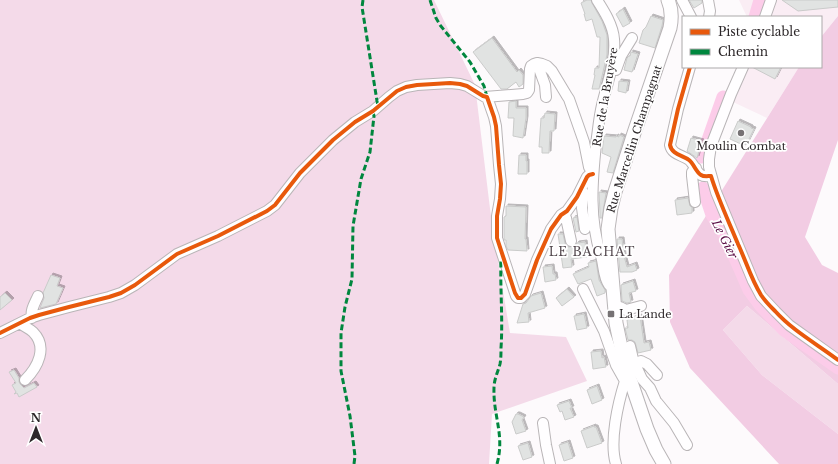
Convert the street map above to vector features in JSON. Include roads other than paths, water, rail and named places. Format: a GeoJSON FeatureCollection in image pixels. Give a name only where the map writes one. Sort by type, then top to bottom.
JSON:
{"type":"FeatureCollection","features":[{"type":"Feature","properties":{"kind":"main road","name":"Rue Marcellin Champagnat"},"geometry":{"type":"LineString","coordinates":[[664,464],[651,439],[619,341],[614,307],[608,229],[611,208],[635,130],[670,28],[672,16],[668,0]]}},
{"type":"Feature","properties":{"kind":"street","name":"Rue de la Bruyère"},"geometry":{"type":"LineString","coordinates":[[597,0],[609,21],[614,37],[614,50],[613,63],[600,114],[593,174],[592,210],[596,240],[606,281],[609,285],[613,285]]}},
{"type":"Feature","properties":{"kind":"street"},"geometry":{"type":"LineString","coordinates":[[682,0],[690,16]]}},
{"type":"Feature","properties":{"kind":"street"},"geometry":{"type":"LineString","coordinates":[[708,0],[709,16]]}},
{"type":"Feature","properties":{"kind":"street"},"geometry":{"type":"LineString","coordinates":[[765,16],[771,0]]}},
{"type":"Feature","properties":{"kind":"street"},"geometry":{"type":"LineString","coordinates":[[604,96],[607,96],[621,56],[632,38]]}},
{"type":"Feature","properties":{"kind":"street"},"geometry":{"type":"LineString","coordinates":[[537,63],[545,85],[546,97]]}},
{"type":"Feature","properties":{"kind":"street"},"geometry":{"type":"LineString","coordinates":[[0,333],[32,318],[121,293],[135,286],[177,254],[213,239],[267,211],[275,205],[305,168],[333,140],[355,122],[373,111],[397,91],[406,87],[417,85],[450,83],[467,86],[487,97],[527,93],[530,87],[531,66],[537,63],[547,66],[552,71],[569,100],[584,142],[590,170],[593,174],[587,176],[574,202],[551,229],[537,260],[525,294],[521,298],[518,298],[515,293],[497,238],[497,216],[501,184],[496,126],[487,97]]}},
{"type":"Feature","properties":{"kind":"street"},"geometry":{"type":"LineString","coordinates":[[690,68],[670,145],[671,150],[674,153],[690,160],[701,175],[711,176]]}},
{"type":"Feature","properties":{"kind":"street"},"geometry":{"type":"LineString","coordinates":[[743,68],[711,146],[709,167],[716,192],[753,281],[761,296],[789,325],[838,360]]}},
{"type":"Feature","properties":{"kind":"street"},"geometry":{"type":"LineString","coordinates":[[694,202],[692,172],[696,168]]}},
{"type":"Feature","properties":{"kind":"street"},"geometry":{"type":"LineString","coordinates":[[581,190],[583,192],[582,208],[585,229]]}},
{"type":"Feature","properties":{"kind":"street"},"geometry":{"type":"LineString","coordinates":[[564,213],[571,242]]}},
{"type":"Feature","properties":{"kind":"street"},"geometry":{"type":"LineString","coordinates":[[583,289],[604,331],[616,365],[632,380],[650,388],[656,401],[674,423],[687,445]]}},
{"type":"Feature","properties":{"kind":"street"},"geometry":{"type":"LineString","coordinates":[[32,318],[31,314],[38,296]]}},
{"type":"Feature","properties":{"kind":"street"},"geometry":{"type":"LineString","coordinates":[[614,307],[620,307],[626,310],[641,306]]}},
{"type":"Feature","properties":{"kind":"street"},"geometry":{"type":"LineString","coordinates":[[20,323],[34,333],[40,343],[41,348],[36,366],[25,380]]}},
{"type":"Feature","properties":{"kind":"street"},"geometry":{"type":"LineString","coordinates":[[616,464],[614,451],[615,425],[636,366],[630,346]]}},
{"type":"Feature","properties":{"kind":"street"},"geometry":{"type":"LineString","coordinates":[[636,363],[641,361],[645,363],[657,375]]}},
{"type":"Feature","properties":{"kind":"street"},"geometry":{"type":"LineString","coordinates":[[543,423],[550,464]]}},
{"type":"Feature","properties":{"kind":"waterway","name":"Le Gier"},"geometry":{"type":"LineString","coordinates":[[755,16],[760,0]]}},
{"type":"Feature","properties":{"kind":"waterway","name":"Le Gier"},"geometry":{"type":"LineString","coordinates":[[702,157],[723,97]]}},
{"type":"Feature","properties":{"kind":"waterway","name":"Le Gier"},"geometry":{"type":"LineString","coordinates":[[703,188],[712,215],[725,235],[749,290],[760,305],[784,330],[838,368]]}},
{"type":"Feature","properties":{"kind":"place","name":"Moulin Combat"},"geometry":{"type":"Point","coordinates":[741,133]}},
{"type":"Feature","properties":{"kind":"place","name":"La Lande"},"geometry":{"type":"Point","coordinates":[611,314]}},
{"type":"Feature","properties":{"kind":"district","name":"LE BACHAT"},"geometry":{"type":"Point","coordinates":[592,251]}}]}
